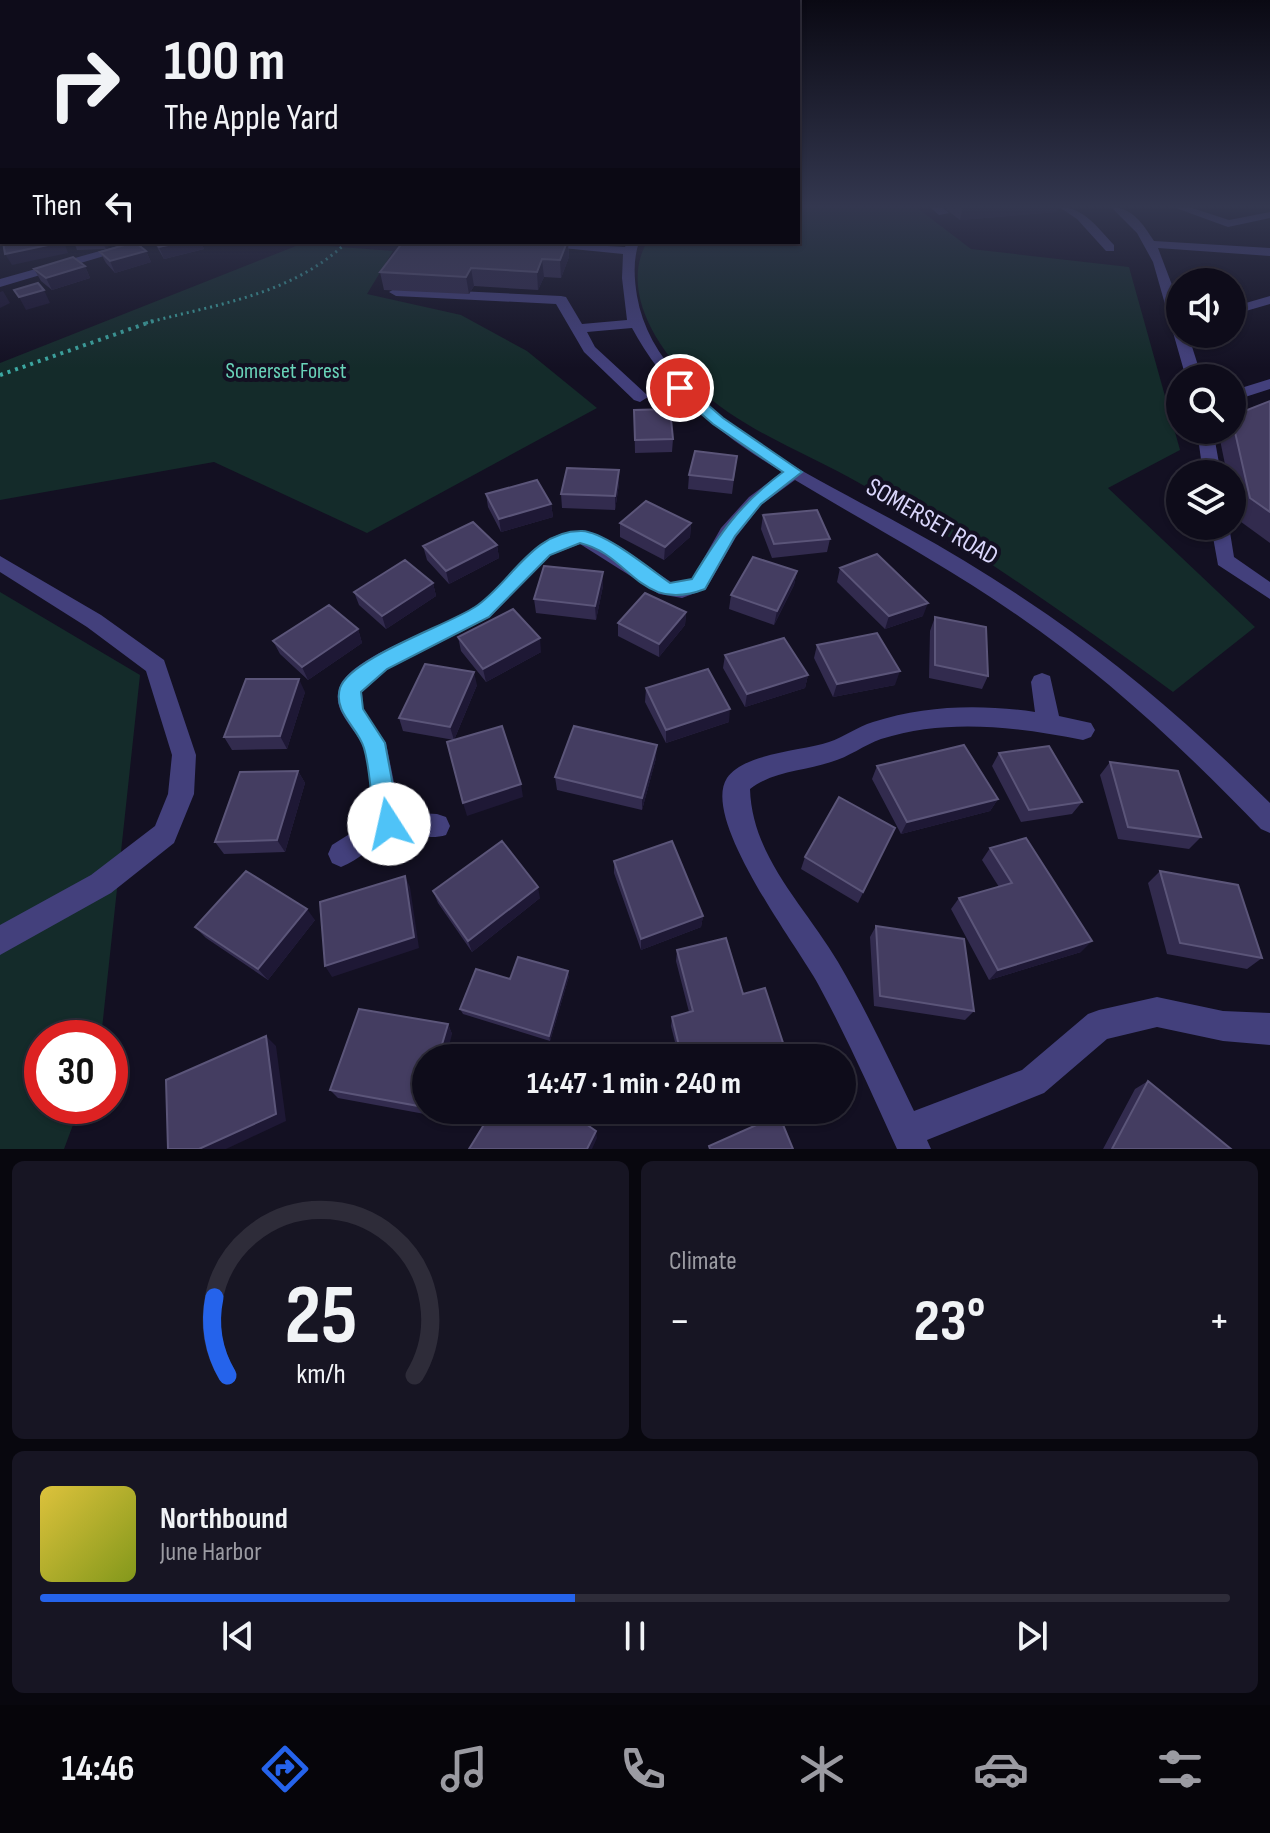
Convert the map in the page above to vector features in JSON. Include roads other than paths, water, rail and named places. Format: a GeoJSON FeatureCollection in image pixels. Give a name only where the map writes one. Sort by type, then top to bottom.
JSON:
{"type":"FeatureCollection","features":[{"type":"Feature","properties":{"kind":"street"},"geometry":{"type":"LineString","coordinates":[[0,283],[26,282],[90,261]]}},
{"type":"Feature","properties":{"kind":"street","name":"SOMERSET ROAD"},"geometry":{"type":"LineString","coordinates":[[630,261],[627,290],[635,324],[665,372],[680,388],[730,430],[794,472],[985,582],[1063,637],[1139,698],[1270,821]]}},
{"type":"Feature","properties":{"kind":"street"},"geometry":{"type":"LineString","coordinates":[[1158,261],[1166,282]]}},
{"type":"Feature","properties":{"kind":"street"},"geometry":{"type":"LineString","coordinates":[[396,292],[561,300],[589,349],[640,397]]}},
{"type":"Feature","properties":{"kind":"street"},"geometry":{"type":"LineString","coordinates":[[1246,307],[1270,300]]}},
{"type":"Feature","properties":{"kind":"street"},"geometry":{"type":"LineString","coordinates":[[576,329],[635,324]]}},
{"type":"Feature","properties":{"kind":"street"},"geometry":{"type":"LineString","coordinates":[[1246,392],[1270,384]]}},
{"type":"Feature","properties":{"kind":"street"},"geometry":{"type":"LineString","coordinates":[[389,824],[374,743],[352,712],[350,689],[380,663],[483,612],[544,550],[578,537],[589,538],[666,589],[682,591],[699,584],[728,533],[746,511],[794,472]]}},
{"type":"Feature","properties":{"kind":"street"},"geometry":{"type":"LineString","coordinates":[[1222,540],[1225,560],[1270,592]]}},
{"type":"Feature","properties":{"kind":"street"},"geometry":{"type":"LineString","coordinates":[[0,563],[94,621],[156,666],[184,755],[181,794],[165,834],[101,884],[0,941]]}},
{"type":"Feature","properties":{"kind":"street"},"geometry":{"type":"LineString","coordinates":[[1042,682],[1049,723]]}},
{"type":"Feature","properties":{"kind":"street"},"geometry":{"type":"LineString","coordinates":[[1083,730],[982,714],[929,719],[871,732],[836,751],[749,773],[737,784],[735,803],[745,840],[828,973],[910,1140],[1033,1082],[1099,1025],[1157,1012],[1223,1026],[1270,1029]]}},
{"type":"Feature","properties":{"kind":"street"},"geometry":{"type":"LineString","coordinates":[[341,854],[389,824],[437,826]]}},
{"type":"Feature","properties":{"kind":"park label","name":"Somerset Forest"},"geometry":{"type":"Point","coordinates":[286,371]}}]}
